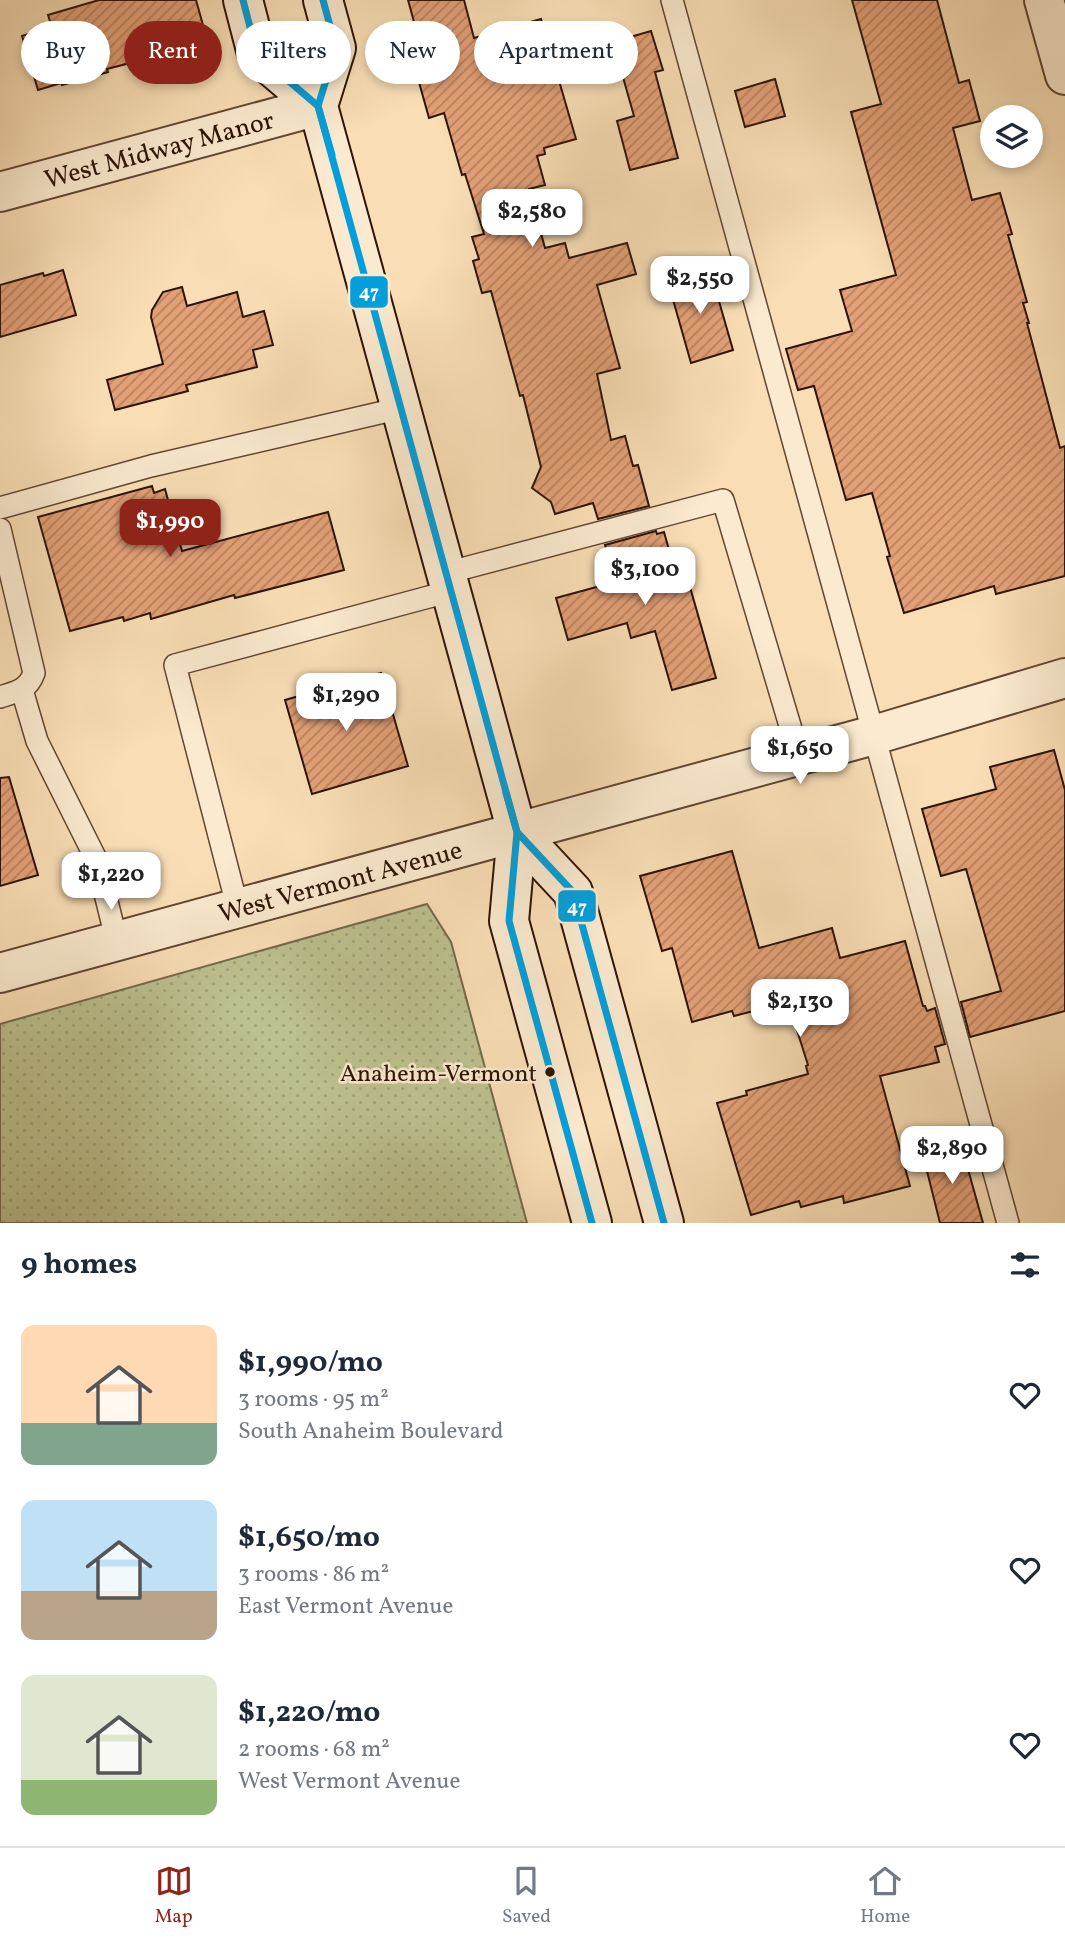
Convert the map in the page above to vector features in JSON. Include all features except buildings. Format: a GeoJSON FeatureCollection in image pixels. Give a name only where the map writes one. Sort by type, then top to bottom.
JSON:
{"type":"FeatureCollection","features":[{"type":"Feature","properties":{"kind":"main road"},"geometry":{"type":"LineString","coordinates":[[243,0],[257,54],[318,106]]}},
{"type":"Feature","properties":{"kind":"main road"},"geometry":{"type":"LineString","coordinates":[[323,0],[336,48],[318,106],[517,832],[509,921],[592,1223]]}},
{"type":"Feature","properties":{"kind":"main road"},"geometry":{"type":"LineString","coordinates":[[1044,0],[1065,75]]}},
{"type":"Feature","properties":{"kind":"main road","name":"West Midway Manor"},"geometry":{"type":"LineString","coordinates":[[0,192],[318,106]]}},
{"type":"Feature","properties":{"kind":"main road","name":"West Vermont Avenue"},"geometry":{"type":"LineString","coordinates":[[0,974],[799,756],[1065,678]]}},
{"type":"Feature","properties":{"kind":"main road"},"geometry":{"type":"LineString","coordinates":[[517,832],[573,892],[664,1223]]}},
{"type":"Feature","properties":{"kind":"lane"},"geometry":{"type":"LineString","coordinates":[[672,0],[1008,1223]]}},
{"type":"Feature","properties":{"kind":"lane"},"geometry":{"type":"LineString","coordinates":[[0,508],[151,466],[401,408]]}},
{"type":"Feature","properties":{"kind":"lane"},"geometry":{"type":"LineString","coordinates":[[238,909],[175,665],[723,500],[799,756]]}},
{"type":"Feature","properties":{"kind":"lane"},"geometry":{"type":"LineString","coordinates":[[0,529],[34,673],[31,682],[22,690],[0,697]]}},
{"type":"Feature","properties":{"kind":"lane"},"geometry":{"type":"LineString","coordinates":[[22,690],[37,741],[97,861],[117,942]]}},
{"type":"Feature","properties":{"kind":"green space"},"geometry":{"type":"Polygon","coordinates":[[[427,904],[451,942],[527,1223],[0,1223],[0,1024],[427,904]]]}},
{"type":"Feature","properties":{"kind":"transit line","name":"47"},"geometry":{"type":"LineString","coordinates":[[243,0],[257,54],[318,106],[517,832],[573,892],[664,1223]]}},
{"type":"Feature","properties":{"kind":"transit line","name":"47"},"geometry":{"type":"LineString","coordinates":[[323,0],[336,48],[318,106],[332,155]]}},
{"type":"Feature","properties":{"kind":"transit line","name":"47"},"geometry":{"type":"LineString","coordinates":[[506,793],[517,832],[509,921],[592,1223]]}},
{"type":"Feature","properties":{"kind":"place","name":"Anaheim-Vermont"},"geometry":{"type":"Point","coordinates":[550,1072]}}]}
